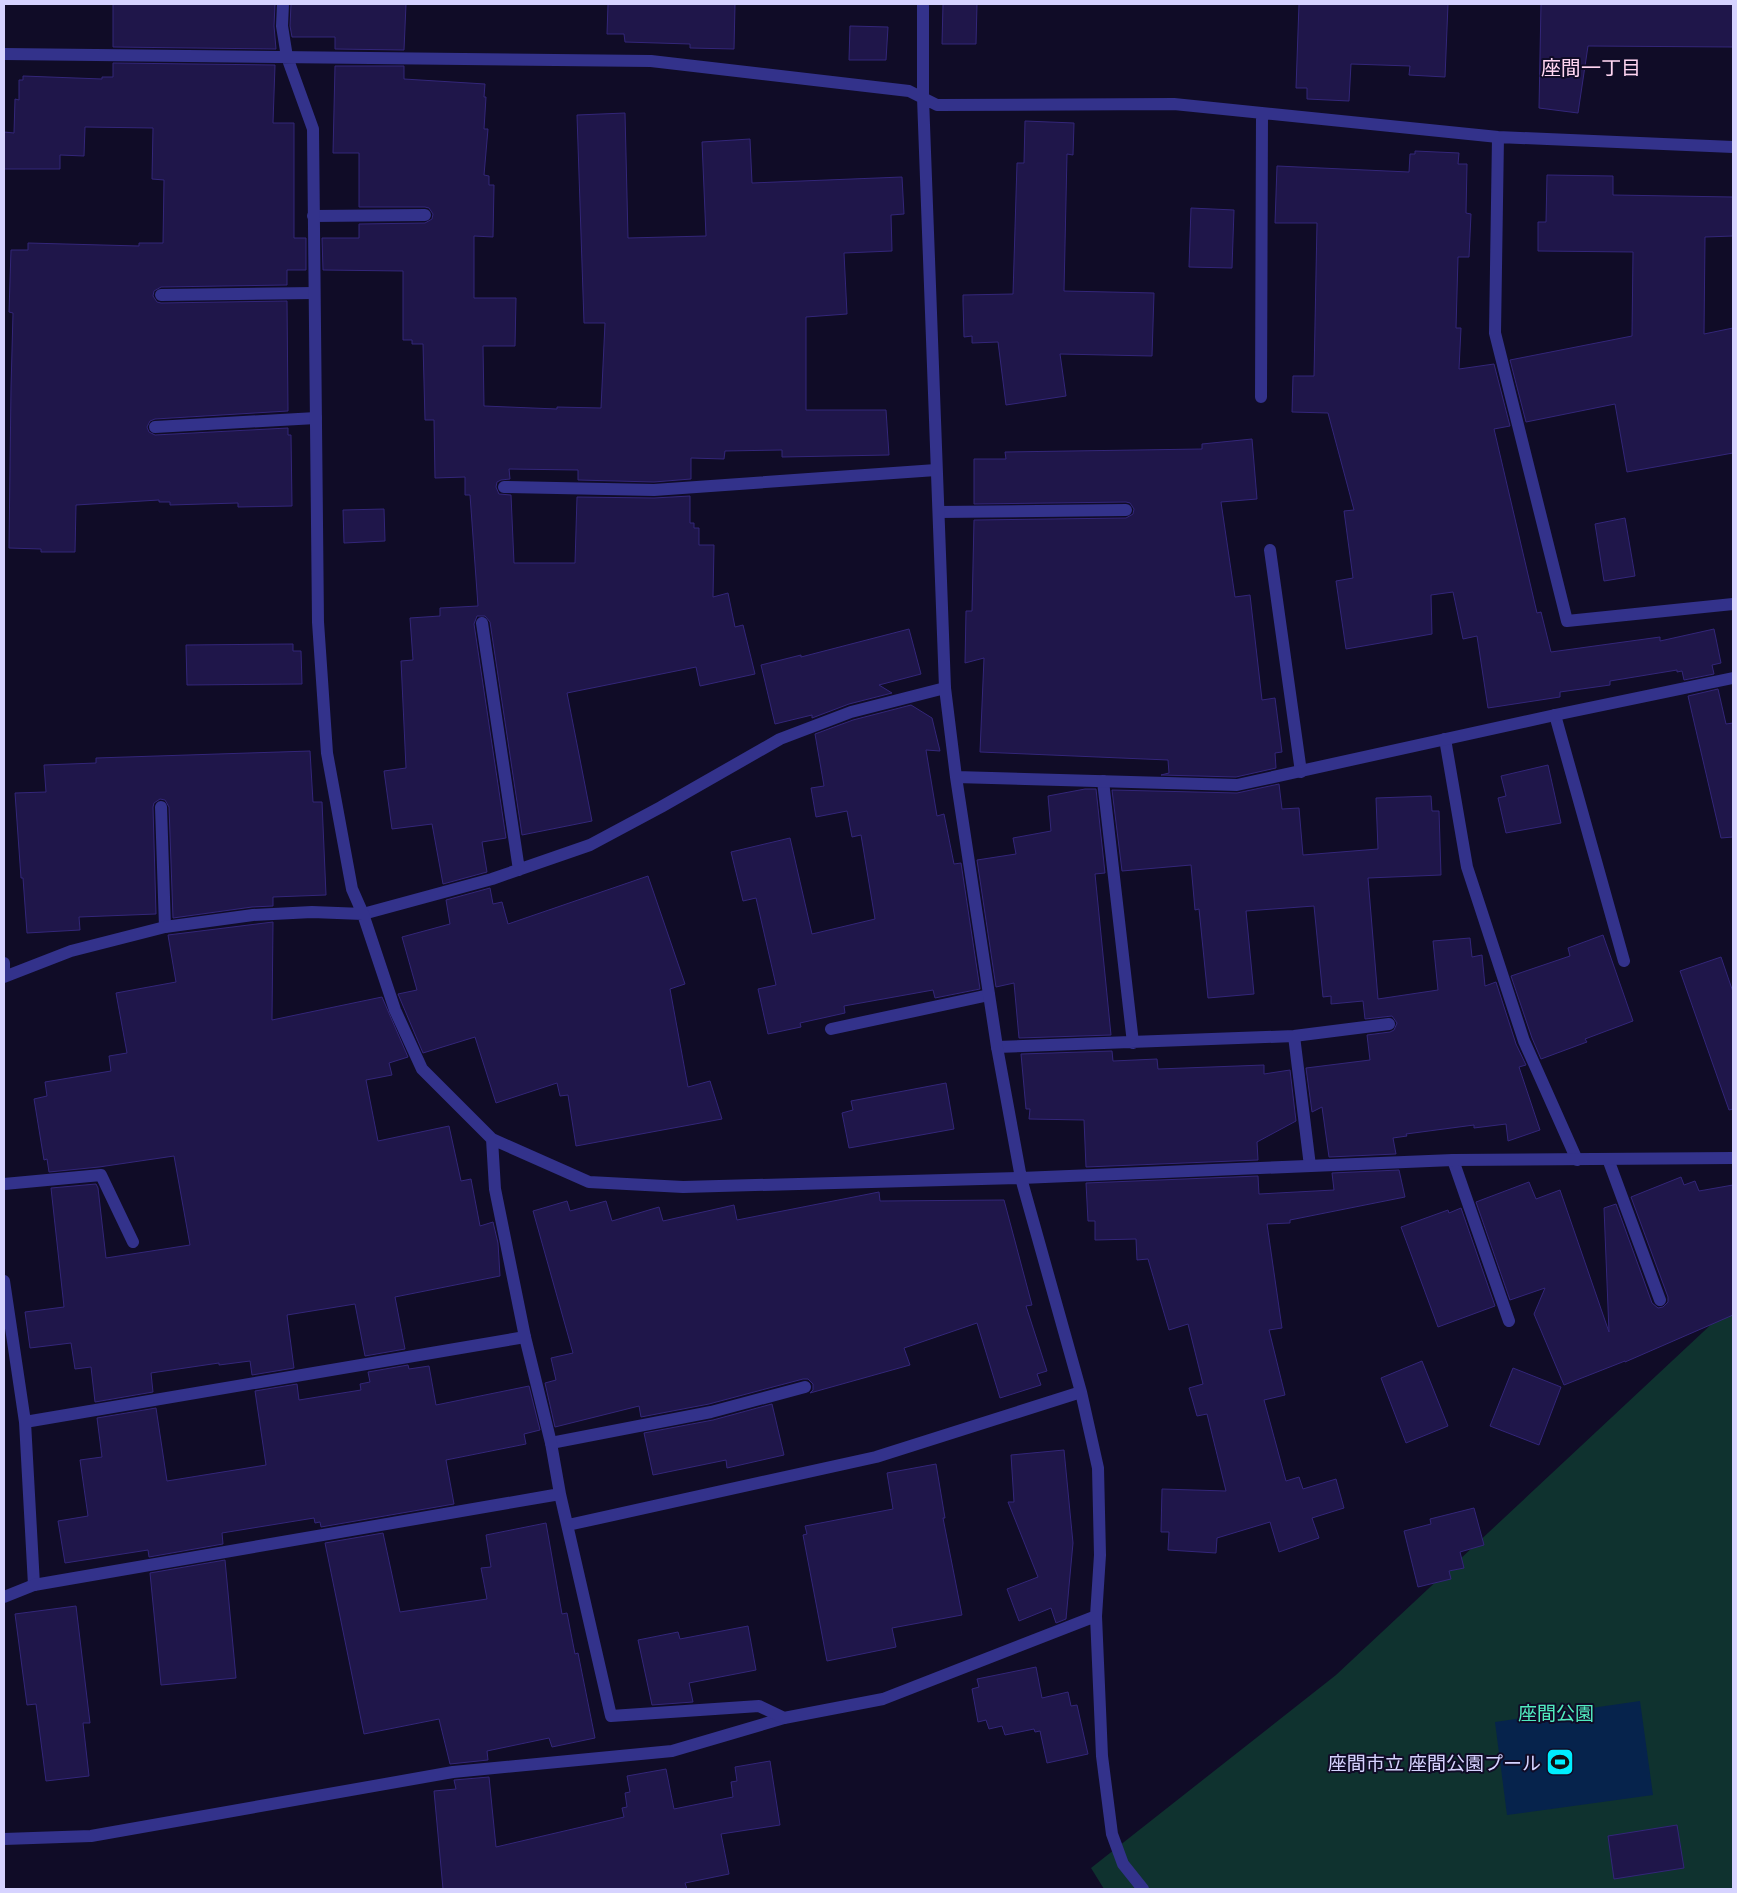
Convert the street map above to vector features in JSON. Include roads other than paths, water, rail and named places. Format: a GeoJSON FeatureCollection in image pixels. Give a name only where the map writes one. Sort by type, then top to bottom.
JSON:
{"type":"FeatureCollection","features":[{"type":"Feature","properties":{"kind":"street"},"geometry":{"type":"LineString","coordinates":[[282,4],[282,26],[287,58],[312,129],[318,622],[327,753],[352,889],[363,914],[395,1010],[422,1069],[492,1138],[589,1182],[683,1187],[1021,1178],[1453,1160],[1733,1158]]}},
{"type":"Feature","properties":{"kind":"street"},"geometry":{"type":"LineString","coordinates":[[923,4],[923,98],[945,688],[956,777],[997,1047],[1021,1178],[1082,1392],[1098,1468],[1100,1556],[1096,1616],[1102,1756],[1112,1834],[1124,1864],[1143,1889]]}},
{"type":"Feature","properties":{"kind":"street"},"geometry":{"type":"LineString","coordinates":[[4,54],[651,61],[909,91],[937,105],[1174,104],[1498,137],[1733,147]]}},
{"type":"Feature","properties":{"kind":"street"},"geometry":{"type":"LineString","coordinates":[[1261,397],[1262,113]]}},
{"type":"Feature","properties":{"kind":"street"},"geometry":{"type":"LineString","coordinates":[[1498,137],[1495,333],[1567,621],[1733,604]]}},
{"type":"Feature","properties":{"kind":"street"},"geometry":{"type":"LineString","coordinates":[[313,216],[425,215]]}},
{"type":"Feature","properties":{"kind":"street"},"geometry":{"type":"LineString","coordinates":[[161,295],[314,293]]}},
{"type":"Feature","properties":{"kind":"street"},"geometry":{"type":"LineString","coordinates":[[155,427],[316,418]]}},
{"type":"Feature","properties":{"kind":"street"},"geometry":{"type":"LineString","coordinates":[[504,487],[654,490],[936,470]]}},
{"type":"Feature","properties":{"kind":"street"},"geometry":{"type":"LineString","coordinates":[[939,512],[1126,510]]}},
{"type":"Feature","properties":{"kind":"street"},"geometry":{"type":"LineString","coordinates":[[1270,550],[1300,772]]}},
{"type":"Feature","properties":{"kind":"street"},"geometry":{"type":"LineString","coordinates":[[482,623],[518,870]]}},
{"type":"Feature","properties":{"kind":"street"},"geometry":{"type":"LineString","coordinates":[[956,777],[1237,785],[1733,678]]}},
{"type":"Feature","properties":{"kind":"street"},"geometry":{"type":"LineString","coordinates":[[4,963],[4,977],[71,951],[165,927],[253,915],[312,912],[363,914],[492,879],[590,844],[661,807],[780,739],[851,712],[945,688]]}},
{"type":"Feature","properties":{"kind":"street"},"geometry":{"type":"LineString","coordinates":[[1555,715],[1624,961]]}},
{"type":"Feature","properties":{"kind":"street"},"geometry":{"type":"LineString","coordinates":[[1444,740],[1467,867],[1524,1041],[1577,1160]]}},
{"type":"Feature","properties":{"kind":"street"},"geometry":{"type":"LineString","coordinates":[[1104,781],[1133,1043]]}},
{"type":"Feature","properties":{"kind":"street"},"geometry":{"type":"LineString","coordinates":[[161,807],[165,927]]}},
{"type":"Feature","properties":{"kind":"street"},"geometry":{"type":"LineString","coordinates":[[830,1029],[990,995]]}},
{"type":"Feature","properties":{"kind":"street"},"geometry":{"type":"LineString","coordinates":[[997,1047],[1294,1036],[1389,1024]]}},
{"type":"Feature","properties":{"kind":"street"},"geometry":{"type":"LineString","coordinates":[[1294,1036],[1310,1166]]}},
{"type":"Feature","properties":{"kind":"street"},"geometry":{"type":"LineString","coordinates":[[492,1138],[495,1189],[525,1337],[551,1443],[560,1494],[611,1716],[759,1706],[784,1718]]}},
{"type":"Feature","properties":{"kind":"street"},"geometry":{"type":"LineString","coordinates":[[1453,1160],[1509,1321]]}},
{"type":"Feature","properties":{"kind":"street"},"geometry":{"type":"LineString","coordinates":[[1608,1160],[1660,1300]]}},
{"type":"Feature","properties":{"kind":"street"},"geometry":{"type":"LineString","coordinates":[[4,1184],[101,1175],[133,1242]]}},
{"type":"Feature","properties":{"kind":"street"},"geometry":{"type":"LineString","coordinates":[[4,1282],[25,1422],[34,1585]]}},
{"type":"Feature","properties":{"kind":"street"},"geometry":{"type":"LineString","coordinates":[[25,1422],[525,1337]]}},
{"type":"Feature","properties":{"kind":"street"},"geometry":{"type":"LineString","coordinates":[[551,1443],[711,1412],[805,1387]]}},
{"type":"Feature","properties":{"kind":"street"},"geometry":{"type":"LineString","coordinates":[[568,1525],[876,1457],[1082,1392]]}},
{"type":"Feature","properties":{"kind":"street"},"geometry":{"type":"LineString","coordinates":[[4,1597],[34,1585],[560,1494]]}},
{"type":"Feature","properties":{"kind":"street"},"geometry":{"type":"LineString","coordinates":[[4,1839],[91,1836],[452,1772],[672,1751],[784,1718],[883,1699],[1096,1616]]}},
{"type":"Feature","properties":{"kind":"water"},"geometry":{"type":"Polygon","coordinates":[[[1640,1701],[1653,1795],[1507,1815],[1495,1722],[1640,1701]]]}},
{"type":"Feature","properties":{"kind":"place","name":"座間市立 座間公園プール"},"geometry":{"type":"Point","coordinates":[1560,1762]}},
{"type":"Feature","properties":{"kind":"district","name":"座間一丁目"},"geometry":{"type":"Point","coordinates":[1591,67]}},
{"type":"Feature","properties":{"kind":"park label","name":"座間公園"},"geometry":{"type":"Point","coordinates":[1556,1712]}}]}
